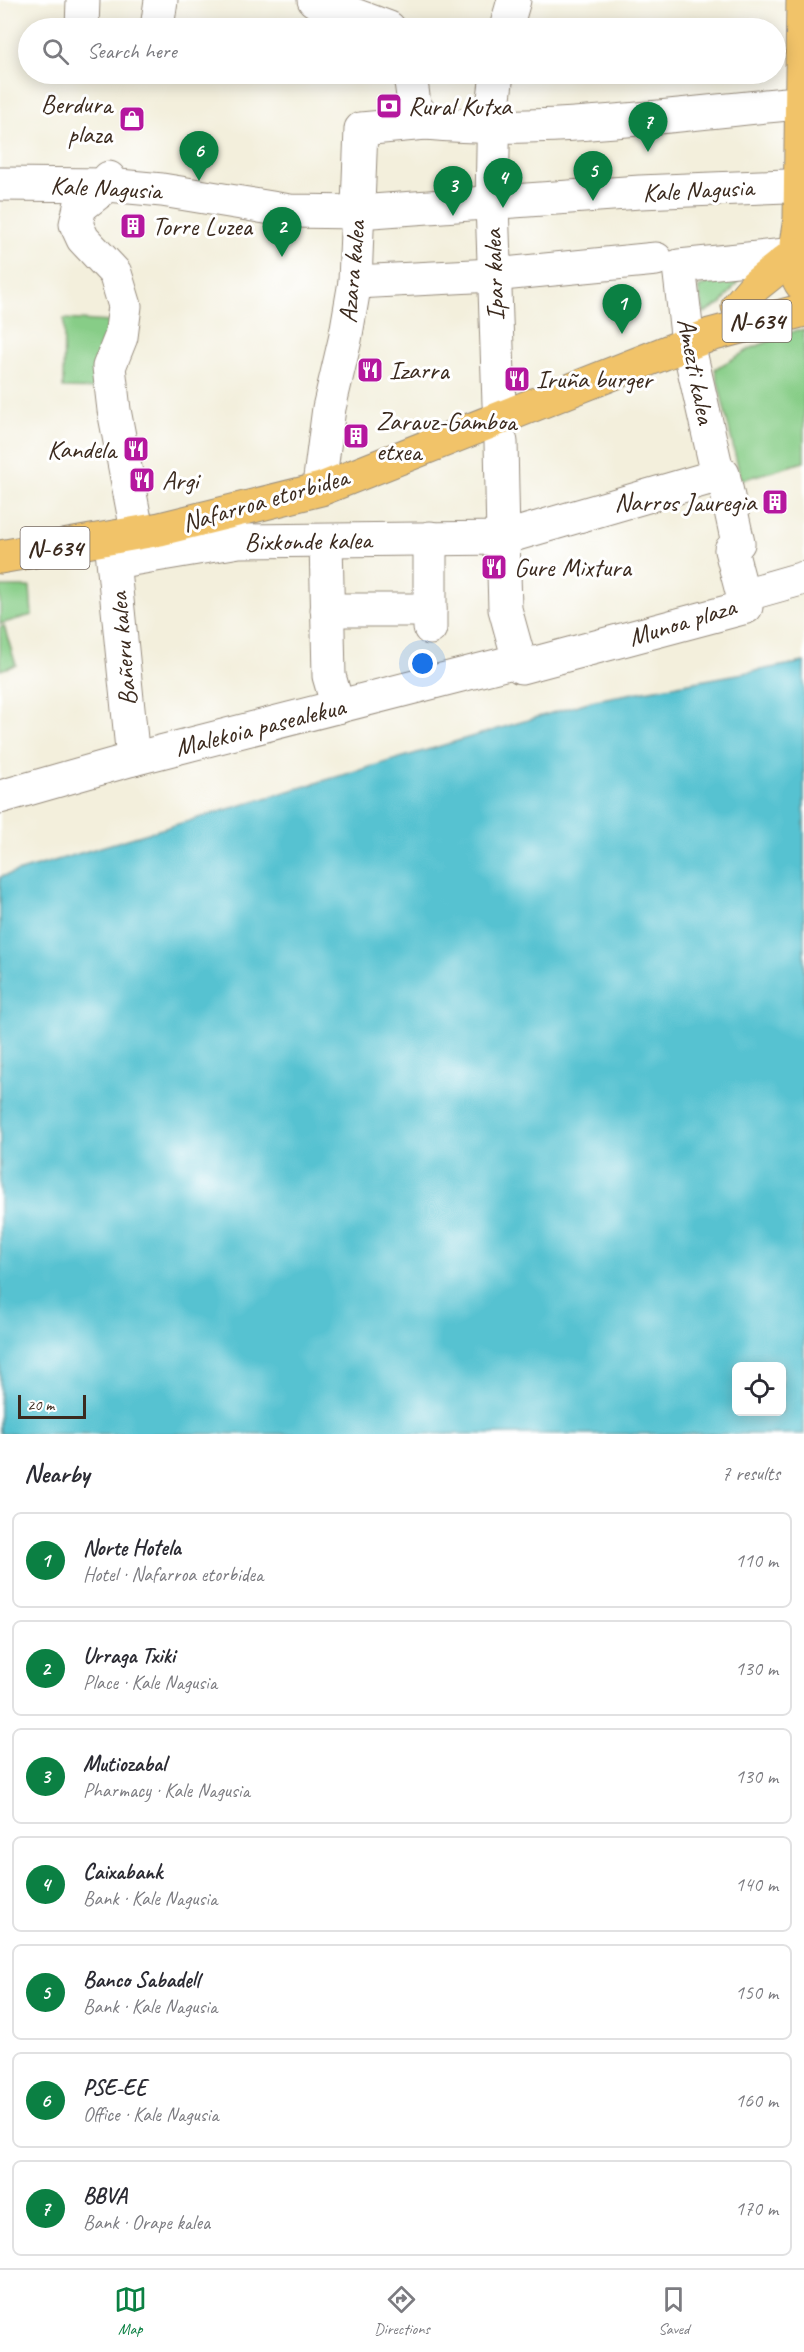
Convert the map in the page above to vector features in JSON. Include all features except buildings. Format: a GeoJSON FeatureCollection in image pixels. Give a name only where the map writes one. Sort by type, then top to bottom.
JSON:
{"type":"FeatureCollection","features":[{"type":"Feature","properties":{"kind":"main road"},"geometry":{"type":"LineString","coordinates":[[803,0],[800,283],[804,288]]}},
{"type":"Feature","properties":{"kind":"main road"},"geometry":{"type":"LineString","coordinates":[[738,306],[801,238]]}},
{"type":"Feature","properties":{"kind":"main road","name":"N-634"},"geometry":{"type":"LineString","coordinates":[[699,339],[738,306],[804,288]]}},
{"type":"Feature","properties":{"kind":"main road"},"geometry":{"type":"LineString","coordinates":[[699,339],[739,319],[804,298]]}},
{"type":"Feature","properties":{"kind":"main road","name":"N-634"},"geometry":{"type":"LineString","coordinates":[[699,339],[804,310]]}},
{"type":"Feature","properties":{"kind":"main road","name":"Nafarroa etorbidea"},"geometry":{"type":"LineString","coordinates":[[0,557],[120,540],[321,489],[699,339]]}},
{"type":"Feature","properties":{"kind":"street"},"geometry":{"type":"LineString","coordinates":[[82,18],[83,0]]}},
{"type":"Feature","properties":{"kind":"street"},"geometry":{"type":"LineString","coordinates":[[159,18],[161,0]]}},
{"type":"Feature","properties":{"kind":"street"},"geometry":{"type":"LineString","coordinates":[[314,0],[373,16]]}},
{"type":"Feature","properties":{"kind":"street"},"geometry":{"type":"LineString","coordinates":[[509,18],[514,0]]}},
{"type":"Feature","properties":{"kind":"street"},"geometry":{"type":"LineString","coordinates":[[411,84],[414,104],[426,123],[494,126],[632,119],[787,104]]}},
{"type":"Feature","properties":{"kind":"street","name":"Ipar kalea"},"geometry":{"type":"LineString","coordinates":[[496,84],[492,204],[499,404]]}},
{"type":"Feature","properties":{"kind":"street","name":"Azara kalea"},"geometry":{"type":"LineString","coordinates":[[320,478],[329,408],[356,282],[361,129],[426,123]]}},
{"type":"Feature","properties":{"kind":"street","name":"Kale Nagusia"},"geometry":{"type":"LineString","coordinates":[[0,184],[109,178],[162,190],[290,211],[358,212],[640,192],[786,186]]}},
{"type":"Feature","properties":{"kind":"street","name":"Bañeru kalea"},"geometry":{"type":"LineString","coordinates":[[109,178],[80,207],[76,224],[83,239],[115,273],[125,306],[121,337],[109,367],[114,410],[124,661],[133,759]]}},
{"type":"Feature","properties":{"kind":"street"},"geometry":{"type":"LineString","coordinates":[[356,282],[667,263],[801,238]]}},
{"type":"Feature","properties":{"kind":"street","name":"Amezti kalea"},"geometry":{"type":"LineString","coordinates":[[667,263],[699,339],[718,475]]}},
{"type":"Feature","properties":{"kind":"street"},"geometry":{"type":"LineString","coordinates":[[501,442],[505,609],[520,660]]}},
{"type":"Feature","properties":{"kind":"street","name":"Munoa plaza"},"geometry":{"type":"LineString","coordinates":[[503,538],[723,474],[738,543],[731,550],[746,607],[521,667],[520,660]]}},
{"type":"Feature","properties":{"kind":"street"},"geometry":{"type":"LineString","coordinates":[[327,610],[430,619],[430,538]]}},
{"type":"Feature","properties":{"kind":"street","name":"Bixkonde kalea"},"geometry":{"type":"LineString","coordinates":[[120,540],[240,542],[503,538]]}},
{"type":"Feature","properties":{"kind":"street"},"geometry":{"type":"LineString","coordinates":[[326,541],[329,676],[338,707]]}},
{"type":"Feature","properties":{"kind":"street"},"geometry":{"type":"LineString","coordinates":[[758,591],[804,578]]}},
{"type":"Feature","properties":{"kind":"street","name":"Malekoia pasealekua"},"geometry":{"type":"LineString","coordinates":[[0,797],[133,759],[520,660]]}},
{"type":"Feature","properties":{"kind":"green space"},"geometry":{"type":"Polygon","coordinates":[[[750,265],[722,303],[704,313],[698,288],[715,280],[729,279],[739,266],[750,265]]]}},
{"type":"Feature","properties":{"kind":"green space"},"geometry":{"type":"Polygon","coordinates":[[[64,319],[110,322],[105,389],[63,388],[64,319]]]}},
{"type":"Feature","properties":{"kind":"green space"},"geometry":{"type":"Polygon","coordinates":[[[797,330],[804,330],[804,462],[741,480],[715,369],[752,348],[797,330]]]}},
{"type":"Feature","properties":{"kind":"green space"},"geometry":{"type":"Polygon","coordinates":[[[0,587],[30,587],[32,615],[0,624],[0,587]]]}},
{"type":"Feature","properties":{"kind":"green space"},"geometry":{"type":"Polygon","coordinates":[[[4,626],[16,665],[0,670],[0,627],[4,626]]]}},
{"type":"Feature","properties":{"kind":"water"},"geometry":{"type":"Polygon","coordinates":[[[804,662],[804,1434],[0,1434],[0,877],[595,700],[804,662]]]}},
{"type":"Feature","properties":{"kind":"place","name":"Rural Kutxa"},"geometry":{"type":"Point","coordinates":[389,106]}},
{"type":"Feature","properties":{"kind":"place","name":"Berdura plaza"},"geometry":{"type":"Point","coordinates":[132,119]}},
{"type":"Feature","properties":{"kind":"place","name":"BBVA"},"geometry":{"type":"Point","coordinates":[648,152]}},
{"type":"Feature","properties":{"kind":"place","name":"PSE-EE"},"geometry":{"type":"Point","coordinates":[199,181]}},
{"type":"Feature","properties":{"kind":"place","name":"Banco Sabadell"},"geometry":{"type":"Point","coordinates":[593,201]}},
{"type":"Feature","properties":{"kind":"place","name":"Caixabank"},"geometry":{"type":"Point","coordinates":[503,208]}},
{"type":"Feature","properties":{"kind":"place","name":"Mutiozabal"},"geometry":{"type":"Point","coordinates":[453,216]}},
{"type":"Feature","properties":{"kind":"place","name":"Torre Luzea"},"geometry":{"type":"Point","coordinates":[133,226]}},
{"type":"Feature","properties":{"kind":"place","name":"Urraga Txiki"},"geometry":{"type":"Point","coordinates":[282,257]}},
{"type":"Feature","properties":{"kind":"place","name":"Norte Hotela"},"geometry":{"type":"Point","coordinates":[622,334]}},
{"type":"Feature","properties":{"kind":"place","name":"Izarra"},"geometry":{"type":"Point","coordinates":[370,370]}},
{"type":"Feature","properties":{"kind":"place","name":"Iruña burger"},"geometry":{"type":"Point","coordinates":[517,379]}},
{"type":"Feature","properties":{"kind":"place","name":"Zarauz-Gamboa etxea"},"geometry":{"type":"Point","coordinates":[356,436]}},
{"type":"Feature","properties":{"kind":"place","name":"Kandela"},"geometry":{"type":"Point","coordinates":[136,449]}},
{"type":"Feature","properties":{"kind":"place","name":"Argi"},"geometry":{"type":"Point","coordinates":[142,480]}},
{"type":"Feature","properties":{"kind":"place","name":"Narros Jauregia"},"geometry":{"type":"Point","coordinates":[775,502]}},
{"type":"Feature","properties":{"kind":"place","name":"Gure Mixtura"},"geometry":{"type":"Point","coordinates":[494,567]}}]}
